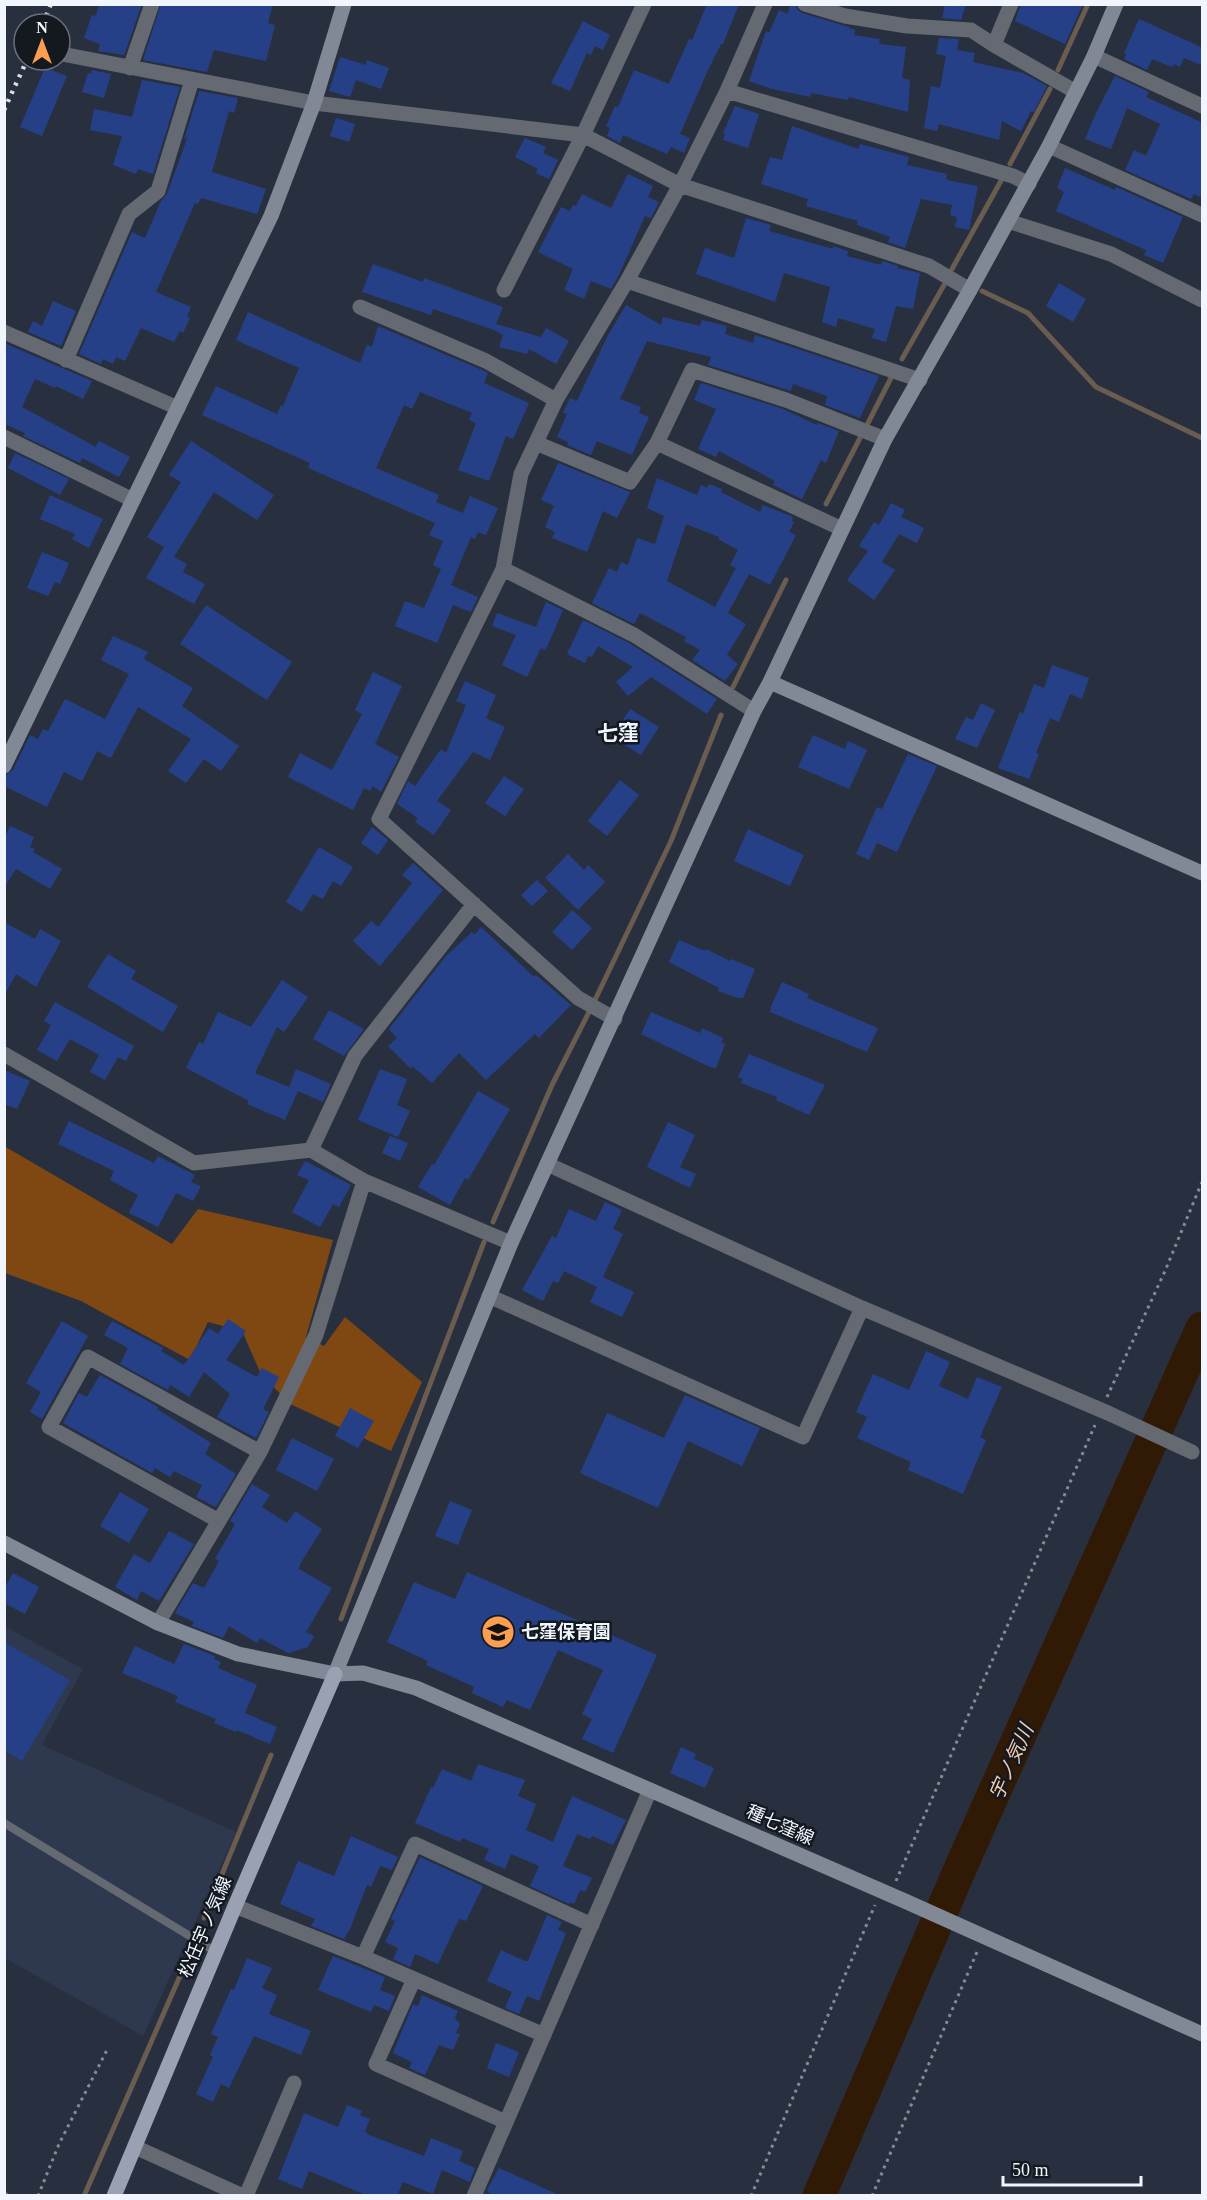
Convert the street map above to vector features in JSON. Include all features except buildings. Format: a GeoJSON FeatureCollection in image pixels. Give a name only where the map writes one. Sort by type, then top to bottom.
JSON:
{"type":"FeatureCollection","features":[{"type":"Feature","properties":{"kind":"main road","name":"松任宇ノ気線"},"geometry":{"type":"LineString","coordinates":[[114,2196],[335,1674]]}},
{"type":"Feature","properties":{"kind":"street"},"geometry":{"type":"LineString","coordinates":[[130,68],[152,4]]}},
{"type":"Feature","properties":{"kind":"street"},"geometry":{"type":"LineString","coordinates":[[4,766],[271,216],[314,103],[344,4]]}},
{"type":"Feature","properties":{"kind":"street"},"geometry":{"type":"LineString","coordinates":[[504,290],[583,135],[644,4]]}},
{"type":"Feature","properties":{"kind":"street"},"geometry":{"type":"LineString","coordinates":[[615,1019],[578,998],[379,819],[503,569],[521,474],[556,400],[627,281],[680,185],[727,91],[765,4]]}},
{"type":"Feature","properties":{"kind":"street"},"geometry":{"type":"LineString","coordinates":[[805,4],[845,16],[907,26],[971,30],[1076,92]]}},
{"type":"Feature","properties":{"kind":"street"},"geometry":{"type":"LineString","coordinates":[[994,45],[1011,4]]}},
{"type":"Feature","properties":{"kind":"street"},"geometry":{"type":"LineString","coordinates":[[335,1674],[511,1243],[754,711],[771,682],[885,439],[1029,184],[1094,56],[1116,4]]}},
{"type":"Feature","properties":{"kind":"street"},"geometry":{"type":"LineString","coordinates":[[72,56],[314,103],[583,135],[680,185],[929,266],[970,290]]}},
{"type":"Feature","properties":{"kind":"street"},"geometry":{"type":"LineString","coordinates":[[1094,56],[1203,106]]}},
{"type":"Feature","properties":{"kind":"street"},"geometry":{"type":"LineString","coordinates":[[66,360],[129,214],[158,191],[192,80]]}},
{"type":"Feature","properties":{"kind":"street"},"geometry":{"type":"LineString","coordinates":[[727,91],[1013,176],[1029,184]]}},
{"type":"Feature","properties":{"kind":"street"},"geometry":{"type":"LineString","coordinates":[[1049,146],[1203,215]]}},
{"type":"Feature","properties":{"kind":"street"},"geometry":{"type":"LineString","coordinates":[[1008,221],[1111,254],[1203,300]]}},
{"type":"Feature","properties":{"kind":"street"},"geometry":{"type":"LineString","coordinates":[[627,281],[920,380]]}},
{"type":"Feature","properties":{"kind":"street"},"geometry":{"type":"LineString","coordinates":[[360,308],[486,361],[556,400]]}},
{"type":"Feature","properties":{"kind":"street"},"geometry":{"type":"LineString","coordinates":[[4,332],[178,408]]}},
{"type":"Feature","properties":{"kind":"street"},"geometry":{"type":"LineString","coordinates":[[536,443],[630,482],[657,443],[692,370],[786,400],[885,439]]}},
{"type":"Feature","properties":{"kind":"street"},"geometry":{"type":"LineString","coordinates":[[4,437],[133,500]]}},
{"type":"Feature","properties":{"kind":"street"},"geometry":{"type":"LineString","coordinates":[[657,443],[842,529]]}},
{"type":"Feature","properties":{"kind":"street"},"geometry":{"type":"LineString","coordinates":[[503,569],[634,635],[754,711]]}},
{"type":"Feature","properties":{"kind":"street"},"geometry":{"type":"LineString","coordinates":[[771,682],[1203,873]]}},
{"type":"Feature","properties":{"kind":"street"},"geometry":{"type":"LineString","coordinates":[[310,1150],[355,1056],[474,904]]}},
{"type":"Feature","properties":{"kind":"street"},"geometry":{"type":"LineString","coordinates":[[4,1054],[194,1163],[310,1150],[364,1181],[511,1243]]}},
{"type":"Feature","properties":{"kind":"street"},"geometry":{"type":"LineString","coordinates":[[547,1164],[862,1308],[1192,1452]]}},
{"type":"Feature","properties":{"kind":"street"},"geometry":{"type":"LineString","coordinates":[[158,1623],[260,1452],[316,1335],[364,1181]]}},
{"type":"Feature","properties":{"kind":"street"},"geometry":{"type":"LineString","coordinates":[[489,1296],[803,1437],[862,1308]]}},
{"type":"Feature","properties":{"kind":"street"},"geometry":{"type":"LineString","coordinates":[[219,1521],[49,1427],[88,1357],[260,1452]]}},
{"type":"Feature","properties":{"kind":"street","name":"種七窪線"},"geometry":{"type":"LineString","coordinates":[[4,1543],[158,1623],[238,1654],[335,1674],[363,1673],[416,1688],[908,1902],[1203,2034]]}},
{"type":"Feature","properties":{"kind":"street"},"geometry":{"type":"LineString","coordinates":[[474,2196],[650,1790]]}},
{"type":"Feature","properties":{"kind":"street"},"geometry":{"type":"LineString","coordinates":[[363,1958],[415,1844],[591,1925]]}},
{"type":"Feature","properties":{"kind":"street"},"geometry":{"type":"LineString","coordinates":[[235,1906],[544,2035]]}},
{"type":"Feature","properties":{"kind":"street"},"geometry":{"type":"LineString","coordinates":[[414,1979],[376,2064],[506,2122]]}},
{"type":"Feature","properties":{"kind":"street"},"geometry":{"type":"LineString","coordinates":[[135,2147],[244,2196],[294,2083]]}},
{"type":"Feature","properties":{"kind":"lane"},"geometry":{"type":"LineString","coordinates":[[4,1823],[216,1952]]}},
{"type":"Feature","properties":{"kind":"path"},"geometry":{"type":"LineString","coordinates":[[751,2196],[885,1892],[1104,1412],[1203,1182]]}},
{"type":"Feature","properties":{"kind":"path"},"geometry":{"type":"LineString","coordinates":[[872,2196],[981,1936]]}},
{"type":"Feature","properties":{"kind":"path"},"geometry":{"type":"LineString","coordinates":[[38,2196],[59,2144],[107,2050]]}},
{"type":"Feature","properties":{"kind":"shaded area"},"geometry":{"type":"Polygon","coordinates":[[[4,1146],[172,1244],[198,1209],[333,1240],[306,1337],[324,1346],[345,1317],[422,1382],[391,1451],[290,1404],[261,1374],[242,1331],[208,1322],[190,1360],[81,1301],[5,1273],[4,1146]]]}},
{"type":"Feature","properties":{"kind":"shaded area"},"geometry":{"type":"Polygon","coordinates":[[[4,1626],[83,1669],[42,1745],[236,1832],[143,2036],[5,1958],[4,1626]]]}},
{"type":"Feature","properties":{"kind":"waterway"},"geometry":{"type":"LineString","coordinates":[[1058,70],[1088,4]]}},
{"type":"Feature","properties":{"kind":"waterway"},"geometry":{"type":"LineString","coordinates":[[1010,164],[1050,89]]}},
{"type":"Feature","properties":{"kind":"waterway"},"geometry":{"type":"LineString","coordinates":[[952,269],[1002,179]]}},
{"type":"Feature","properties":{"kind":"waterway"},"geometry":{"type":"LineString","coordinates":[[902,359],[944,285]]}},
{"type":"Feature","properties":{"kind":"waterway"},"geometry":{"type":"LineString","coordinates":[[982,291],[1028,313],[1096,387],[1202,438]]}},
{"type":"Feature","properties":{"kind":"waterway"},"geometry":{"type":"LineString","coordinates":[[868,423],[891,378]]}},
{"type":"Feature","properties":{"kind":"waterway"},"geometry":{"type":"LineString","coordinates":[[826,504],[860,438]]}},
{"type":"Feature","properties":{"kind":"waterway"},"geometry":{"type":"LineString","coordinates":[[733,687],[786,580]]}},
{"type":"Feature","properties":{"kind":"waterway"},"geometry":{"type":"LineString","coordinates":[[595,1000],[671,841],[721,715]]}},
{"type":"Feature","properties":{"kind":"waterway"},"geometry":{"type":"LineString","coordinates":[[493,1222],[552,1085],[589,1012]]}},
{"type":"Feature","properties":{"kind":"waterway"},"geometry":{"type":"LineString","coordinates":[[341,1619],[484,1242]]}},
{"type":"Feature","properties":{"kind":"waterway","name":"宇ノ気川"},"geometry":{"type":"LineString","coordinates":[[819,2196],[963,1862],[1202,1328]]}},
{"type":"Feature","properties":{"kind":"waterway"},"geometry":{"type":"LineString","coordinates":[[204,1918],[271,1755]]}},
{"type":"Feature","properties":{"kind":"waterway"},"geometry":{"type":"LineString","coordinates":[[84,2196],[190,1953]]}},
{"type":"Feature","properties":{"kind":"railway"},"geometry":{"type":"LineString","coordinates":[[48,12],[51,4]]}},
{"type":"Feature","properties":{"kind":"railway"},"geometry":{"type":"LineString","coordinates":[[4,110],[21,72]]}},
{"type":"Feature","properties":{"kind":"place","name":"七窪保育園"},"geometry":{"type":"Point","coordinates":[498,1632]}},
{"type":"Feature","properties":{"kind":"district","name":"七窪"},"geometry":{"type":"Point","coordinates":[618,733]}}]}
